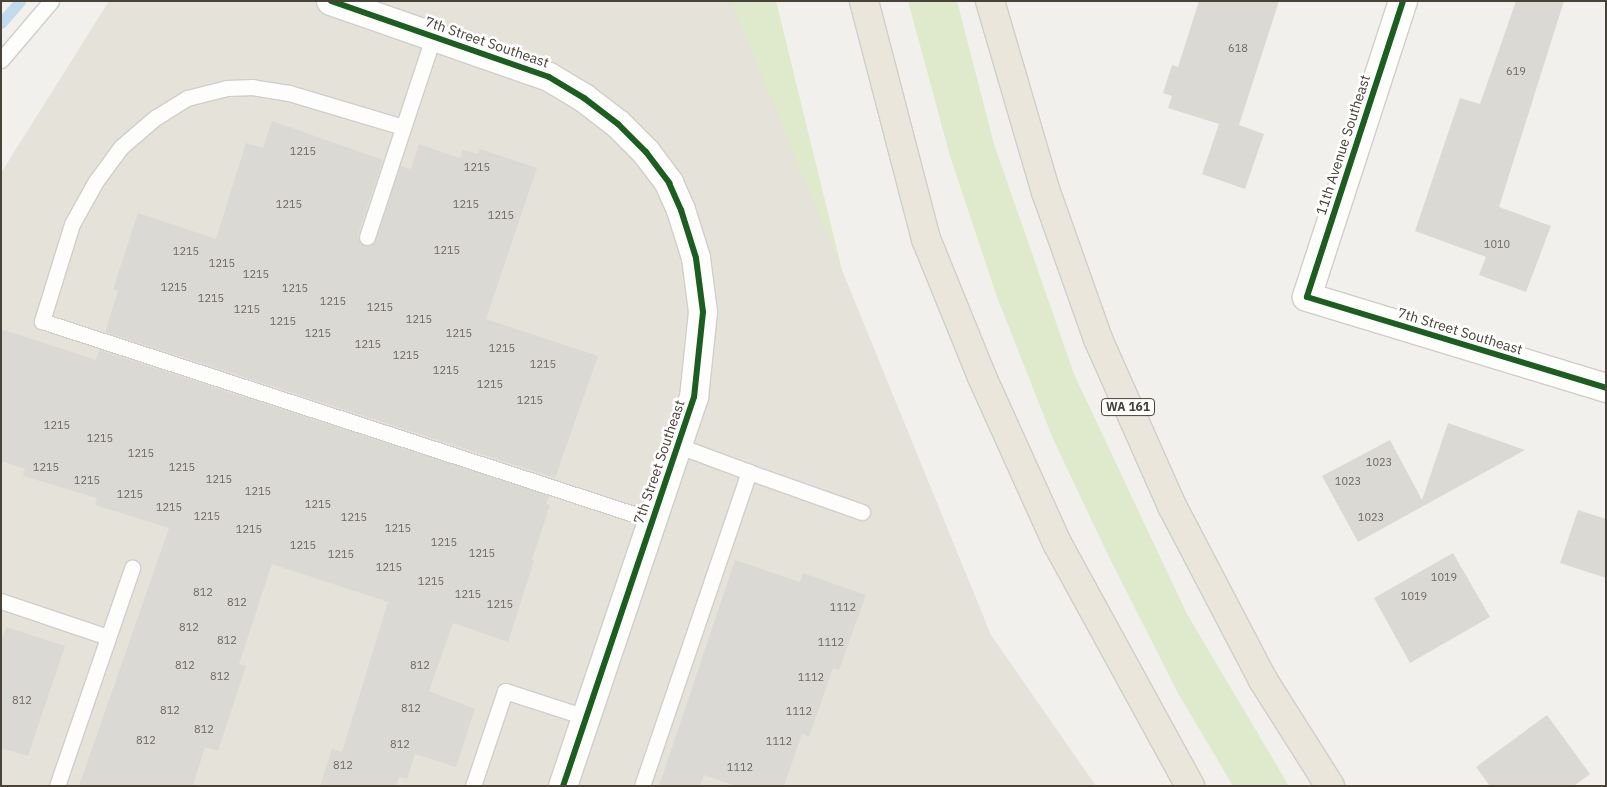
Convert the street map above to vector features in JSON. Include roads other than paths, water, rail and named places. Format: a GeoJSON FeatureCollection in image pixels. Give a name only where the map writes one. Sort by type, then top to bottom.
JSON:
{"type":"FeatureCollection","features":[{"type":"Feature","properties":{"kind":"highway"},"geometry":{"type":"LineString","coordinates":[[864,1],[926,239],[982,377],[1057,542],[1190,786]]}},
{"type":"Feature","properties":{"kind":"highway","name":"WA 161"},"geometry":{"type":"LineString","coordinates":[[990,1],[1046,192],[1098,339],[1172,506],[1264,680],[1330,786]]}},
{"type":"Feature","properties":{"kind":"street","name":"7th Street Southeast"},"geometry":{"type":"LineString","coordinates":[[331,1],[549,77],[584,98],[639,145],[668,183],[681,210],[696,258],[703,312],[694,396],[679,446],[562,786]]}},
{"type":"Feature","properties":{"kind":"street","name":"11th Avenue Southeast"},"geometry":{"type":"LineString","coordinates":[[1307,297],[1403,1]]}},
{"type":"Feature","properties":{"kind":"street","name":"7th Street Southeast"},"geometry":{"type":"LineString","coordinates":[[1307,297],[1606,388]]}},
{"type":"Feature","properties":{"kind":"lane"},"geometry":{"type":"LineString","coordinates":[[1,60],[51,1]]}},
{"type":"Feature","properties":{"kind":"lane"},"geometry":{"type":"LineString","coordinates":[[366,237],[433,37]]}},
{"type":"Feature","properties":{"kind":"lane"},"geometry":{"type":"LineString","coordinates":[[403,127],[289,93],[253,87],[227,88],[187,98],[156,117],[121,147],[96,181],[72,224],[42,321],[652,520]]}},
{"type":"Feature","properties":{"kind":"lane"},"geometry":{"type":"LineString","coordinates":[[679,446],[862,512]]}},
{"type":"Feature","properties":{"kind":"lane"},"geometry":{"type":"LineString","coordinates":[[642,786],[749,472]]}},
{"type":"Feature","properties":{"kind":"lane"},"geometry":{"type":"LineString","coordinates":[[57,786],[132,568]]}},
{"type":"Feature","properties":{"kind":"lane"},"geometry":{"type":"LineString","coordinates":[[1,601],[108,637]]}},
{"type":"Feature","properties":{"kind":"lane"},"geometry":{"type":"LineString","coordinates":[[473,786],[505,691],[586,717]]}},
{"type":"Feature","properties":{"kind":"waterway"},"geometry":{"type":"LineString","coordinates":[[1,23],[20,1]]}}]}
